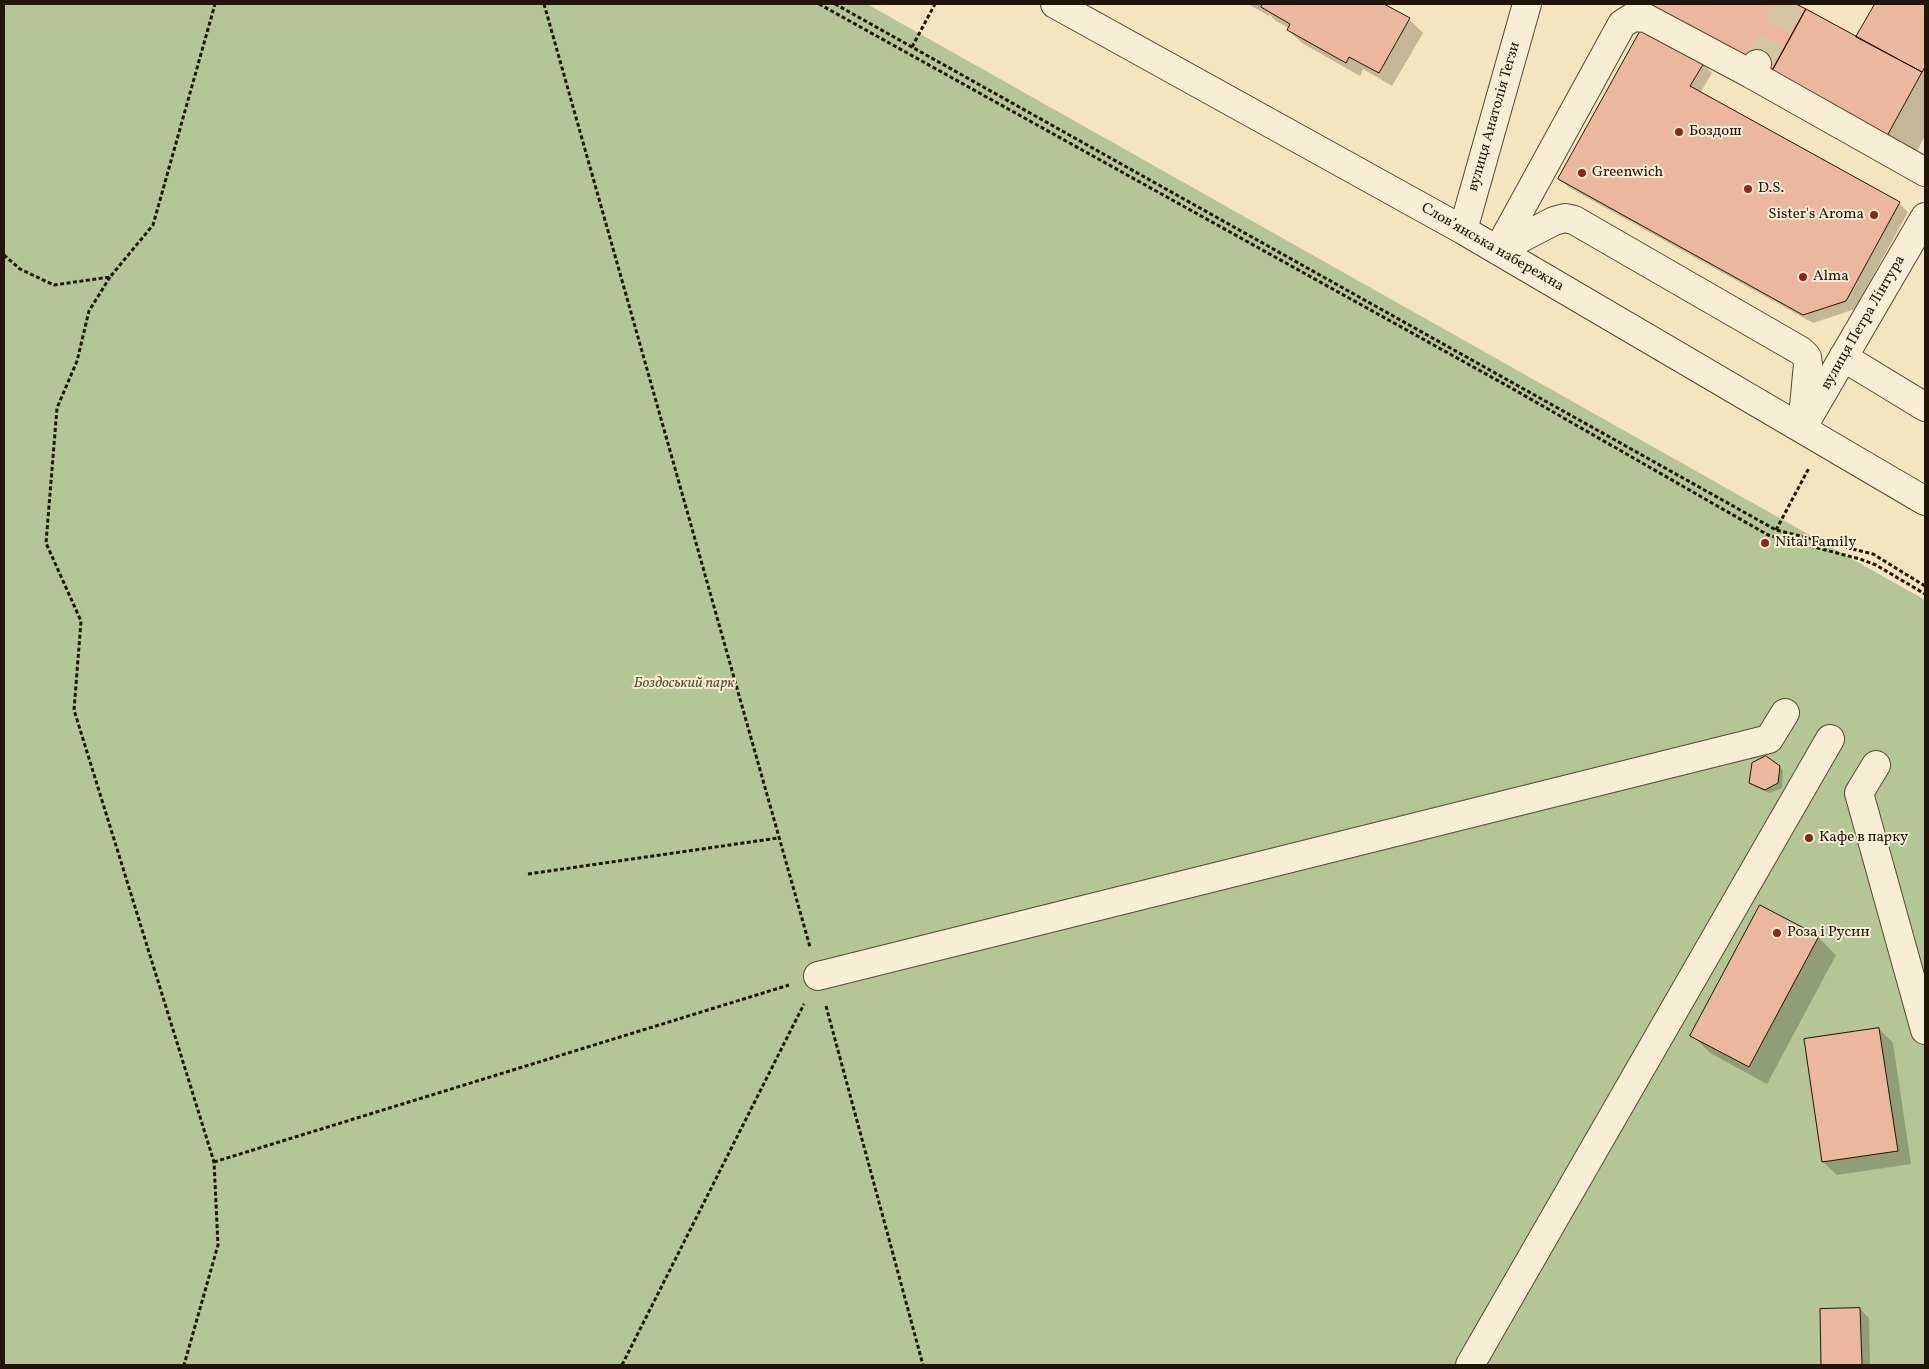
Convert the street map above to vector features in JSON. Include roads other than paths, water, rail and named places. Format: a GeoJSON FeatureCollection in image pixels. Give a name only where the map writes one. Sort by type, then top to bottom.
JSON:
{"type":"FeatureCollection","features":[{"type":"Feature","properties":{"kind":"street","name":"Словʼянська набережна"},"geometry":{"type":"LineString","coordinates":[[1055,4],[1463,230],[1925,500]]}},
{"type":"Feature","properties":{"kind":"street","name":"вулиця Анатолія Тегзи"},"geometry":{"type":"LineString","coordinates":[[1463,230],[1528,4]]}},
{"type":"Feature","properties":{"kind":"street"},"geometry":{"type":"LineString","coordinates":[[1498,250],[1622,24],[1633,17],[1646,18],[1754,69],[1925,172]]}},
{"type":"Feature","properties":{"kind":"street","name":"вулиця Петра Лінтура"},"geometry":{"type":"LineString","coordinates":[[1812,434],[1843,357],[1925,217]]}},
{"type":"Feature","properties":{"kind":"street"},"geometry":{"type":"LineString","coordinates":[[1498,250],[1554,221],[1565,218],[1574,220],[1801,351],[1807,357],[1808,364],[1812,434]]}},
{"type":"Feature","properties":{"kind":"street"},"geometry":{"type":"LineString","coordinates":[[1843,357],[1925,406]]}},
{"type":"Feature","properties":{"kind":"street"},"geometry":{"type":"LineString","coordinates":[[818,976],[1769,739],[1785,713]]}},
{"type":"Feature","properties":{"kind":"street"},"geometry":{"type":"LineString","coordinates":[[1470,1365],[1830,739]]}},
{"type":"Feature","properties":{"kind":"street"},"geometry":{"type":"LineString","coordinates":[[1876,765],[1859,793],[1925,1030]]}},
{"type":"Feature","properties":{"kind":"tunnel"},"geometry":{"type":"LineString","coordinates":[[1757,64],[1789,4]]}},
{"type":"Feature","properties":{"kind":"place","name":"Боздош"},"geometry":{"type":"Point","coordinates":[1679,132]}},
{"type":"Feature","properties":{"kind":"place","name":"Greenwich"},"geometry":{"type":"Point","coordinates":[1582,173]}},
{"type":"Feature","properties":{"kind":"place","name":"D.S."},"geometry":{"type":"Point","coordinates":[1748,189]}},
{"type":"Feature","properties":{"kind":"place","name":"Sister's Aroma"},"geometry":{"type":"Point","coordinates":[1874,215]}},
{"type":"Feature","properties":{"kind":"place","name":"Alma"},"geometry":{"type":"Point","coordinates":[1803,277]}},
{"type":"Feature","properties":{"kind":"place","name":"Nitai Family"},"geometry":{"type":"Point","coordinates":[1765,543]}},
{"type":"Feature","properties":{"kind":"place","name":"Кафе в парку"},"geometry":{"type":"Point","coordinates":[1809,838]}},
{"type":"Feature","properties":{"kind":"place","name":"Роза і Русин"},"geometry":{"type":"Point","coordinates":[1777,933]}},
{"type":"Feature","properties":{"kind":"park label","name":"Боздоський парк"},"geometry":{"type":"Point","coordinates":[684,684]}}]}
